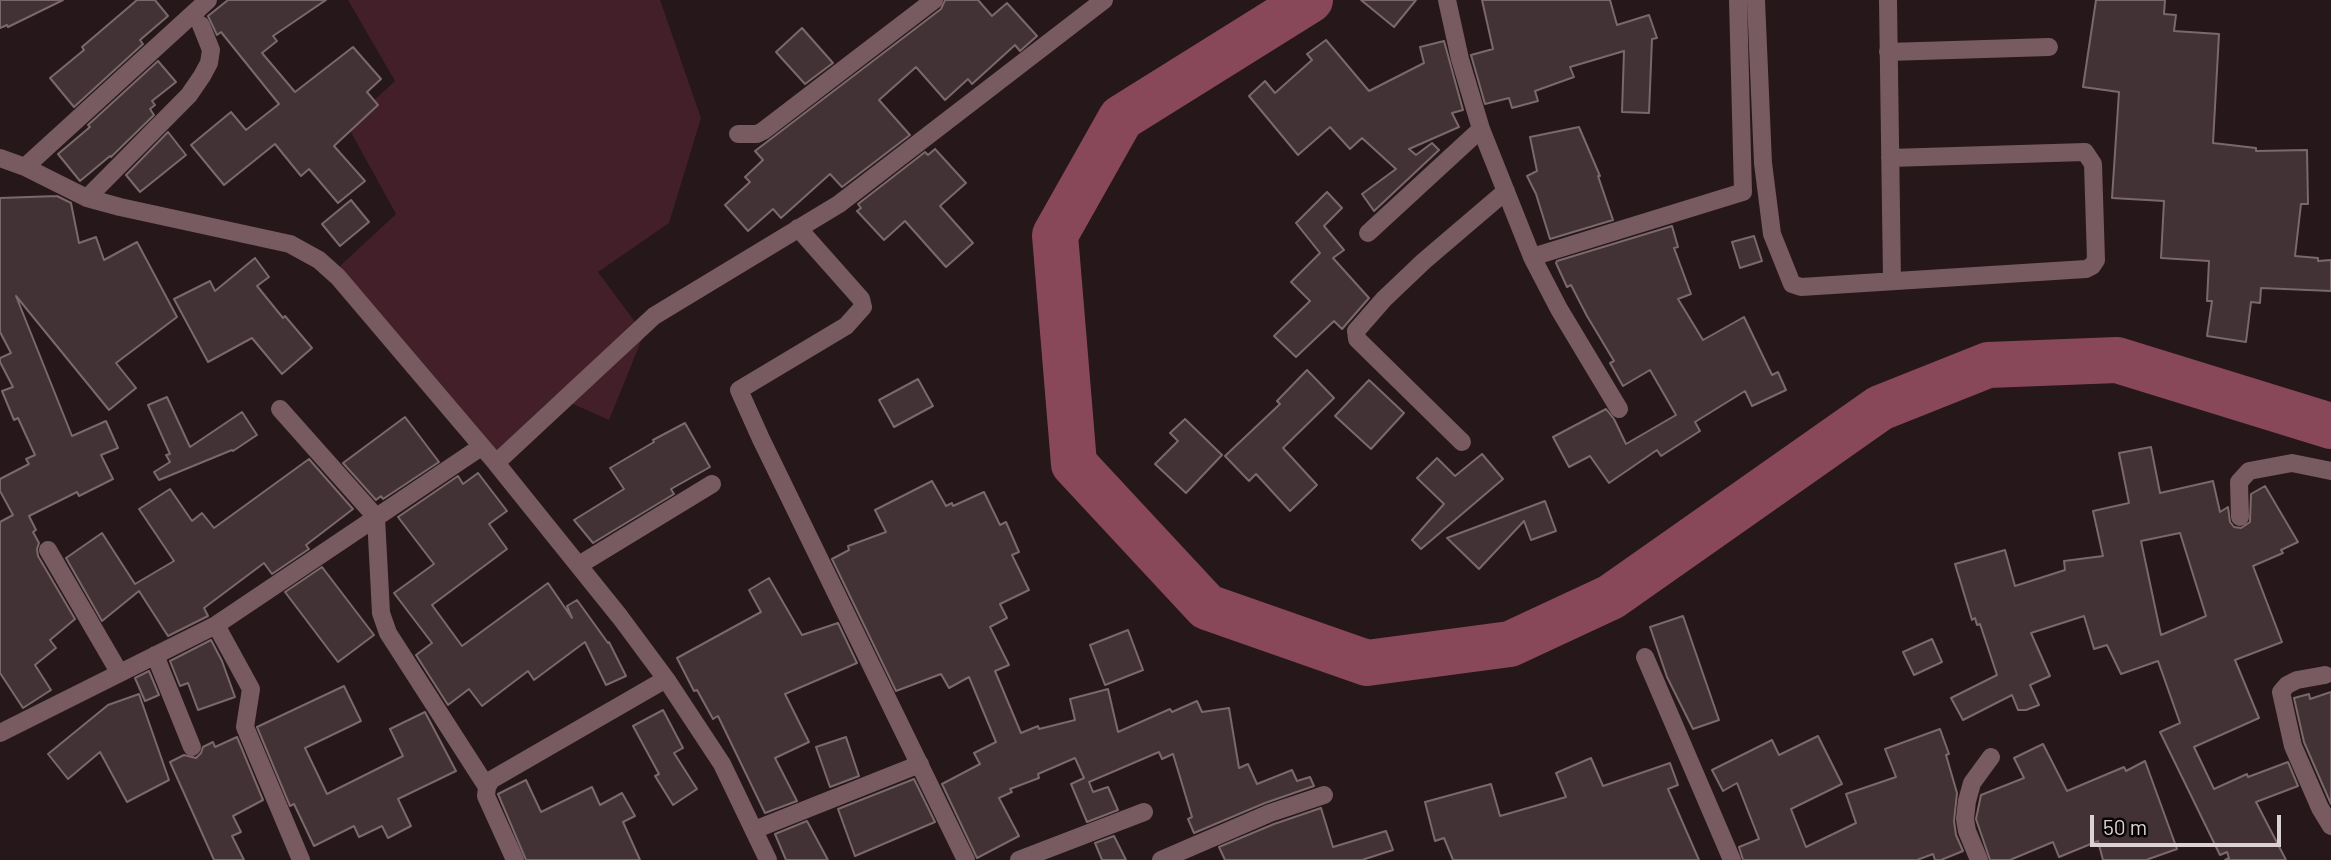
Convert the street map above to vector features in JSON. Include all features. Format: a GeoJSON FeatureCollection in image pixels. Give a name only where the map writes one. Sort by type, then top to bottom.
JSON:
{"type":"FeatureCollection","features":[{"type":"Feature","properties":{"kind":"street"},"geometry":{"type":"LineString","coordinates":[[25,167],[208,0]]}},
{"type":"Feature","properties":{"kind":"street"},"geometry":{"type":"LineString","coordinates":[[738,134],[757,134],[763,131],[934,0]]}},
{"type":"Feature","properties":{"kind":"street"},"geometry":{"type":"LineString","coordinates":[[496,463],[654,316],[839,204],[1104,0]]}},
{"type":"Feature","properties":{"kind":"street"},"geometry":{"type":"LineString","coordinates":[[1447,0],[1460,60],[1481,129],[1532,257],[1559,309],[1619,409]]}},
{"type":"Feature","properties":{"kind":"street"},"geometry":{"type":"LineString","coordinates":[[1532,257],[1743,192],[1738,0]]}},
{"type":"Feature","properties":{"kind":"street"},"geometry":{"type":"LineString","coordinates":[[1756,0],[1763,163],[1772,234],[1792,284],[1801,288],[2086,269],[2095,261],[2093,164],[2085,152],[1890,158]]}},
{"type":"Feature","properties":{"kind":"street"},"geometry":{"type":"LineString","coordinates":[[1888,0],[1892,280]]}},
{"type":"Feature","properties":{"kind":"street"},"geometry":{"type":"LineString","coordinates":[[87,198],[189,95],[202,76],[209,63],[211,50],[201,25]]}},
{"type":"Feature","properties":{"kind":"street"},"geometry":{"type":"LineString","coordinates":[[1888,52],[2049,47]]}},
{"type":"Feature","properties":{"kind":"street"},"geometry":{"type":"LineString","coordinates":[[1368,233],[1481,129]]}},
{"type":"Feature","properties":{"kind":"street"},"geometry":{"type":"LineString","coordinates":[[0,158],[25,167],[87,198],[120,208],[290,244],[319,260],[338,276],[496,463],[666,678],[722,764],[768,860]]}},
{"type":"Feature","properties":{"kind":"street"},"geometry":{"type":"LineString","coordinates":[[1462,442],[1357,339],[1356,331],[1384,299],[1424,261],[1506,191]]}},
{"type":"Feature","properties":{"kind":"street"},"geometry":{"type":"LineString","coordinates":[[798,228],[861,299],[863,307],[846,326],[740,390],[761,439],[966,860]]}},
{"type":"Feature","properties":{"kind":"street"},"geometry":{"type":"LineString","coordinates":[[279,409],[376,517],[381,612],[388,633],[487,787]]}},
{"type":"Feature","properties":{"kind":"street"},"geometry":{"type":"LineString","coordinates":[[0,733],[216,625],[481,447]]}},
{"type":"Feature","properties":{"kind":"street"},"geometry":{"type":"LineString","coordinates":[[2240,517],[2239,482],[2249,471],[2292,463],[2331,471]]}},
{"type":"Feature","properties":{"kind":"street"},"geometry":{"type":"LineString","coordinates":[[579,565],[712,484]]}},
{"type":"Feature","properties":{"kind":"street"},"geometry":{"type":"LineString","coordinates":[[47,550],[119,673]]}},
{"type":"Feature","properties":{"kind":"street"},"geometry":{"type":"LineString","coordinates":[[216,625],[251,689],[245,727],[301,860]]}},
{"type":"Feature","properties":{"kind":"street"},"geometry":{"type":"LineString","coordinates":[[155,655],[192,747]]}},
{"type":"Feature","properties":{"kind":"street"},"geometry":{"type":"LineString","coordinates":[[1645,657],[1732,860]]}},
{"type":"Feature","properties":{"kind":"street"},"geometry":{"type":"LineString","coordinates":[[2325,675],[2297,680],[2281,692],[2293,746],[2314,797],[2331,826]]}},
{"type":"Feature","properties":{"kind":"street"},"geometry":{"type":"LineString","coordinates":[[515,860],[490,808],[486,796],[487,787],[498,775],[666,678]]}},
{"type":"Feature","properties":{"kind":"street"},"geometry":{"type":"LineString","coordinates":[[1979,860],[1967,831],[1967,801],[1972,783],[1991,757]]}},
{"type":"Feature","properties":{"kind":"street"},"geometry":{"type":"LineString","coordinates":[[754,830],[920,764]]}},
{"type":"Feature","properties":{"kind":"street"},"geometry":{"type":"LineString","coordinates":[[1161,860],[1270,813],[1324,795]]}},
{"type":"Feature","properties":{"kind":"street"},"geometry":{"type":"LineString","coordinates":[[1019,860],[1144,813]]}},
{"type":"Feature","properties":{"kind":"shaded area"},"geometry":{"type":"Polygon","coordinates":[[[348,0],[660,0],[701,118],[669,223],[598,272],[644,334],[609,420],[555,396],[492,455],[340,266],[396,214],[347,125],[395,81],[348,0]]]}},
{"type":"Feature","properties":{"kind":"building"},"geometry":{"type":"Polygon","coordinates":[[[0,0],[63,0],[8,27],[7,25],[0,28],[0,0]]]}},
{"type":"Feature","properties":{"kind":"building"},"geometry":{"type":"Polygon","coordinates":[[[137,0],[155,0],[168,16],[140,40],[143,44],[74,107],[50,78],[137,0]]]}},
{"type":"Feature","properties":{"kind":"building"},"geometry":{"type":"Polygon","coordinates":[[[228,0],[326,0],[273,36],[277,41],[262,53],[295,92],[353,47],[381,79],[367,92],[378,105],[334,146],[365,181],[338,203],[309,169],[301,176],[275,144],[224,185],[191,145],[231,112],[246,130],[279,104],[221,32],[217,35],[208,16],[228,0]]]}},
{"type":"Feature","properties":{"kind":"building"},"geometry":{"type":"Polygon","coordinates":[[[945,0],[978,0],[992,16],[1007,3],[1037,36],[1020,51],[1015,45],[972,84],[968,79],[945,100],[916,67],[879,100],[910,135],[842,187],[830,174],[781,218],[773,209],[748,231],[725,205],[750,182],[745,177],[763,160],[755,151],[941,9],[945,0]]]}},
{"type":"Feature","properties":{"kind":"building"},"geometry":{"type":"Polygon","coordinates":[[[1361,0],[1416,0],[1394,27],[1361,0]]]}},
{"type":"Feature","properties":{"kind":"building"},"geometry":{"type":"Polygon","coordinates":[[[1482,0],[1610,0],[1617,25],[1649,15],[1657,38],[1652,39],[1649,113],[1622,112],[1624,51],[1570,67],[1574,77],[1535,91],[1538,101],[1512,108],[1509,98],[1485,104],[1471,55],[1493,49],[1482,0]]]}},
{"type":"Feature","properties":{"kind":"building"},"geometry":{"type":"Polygon","coordinates":[[[2096,0],[2165,0],[2164,14],[2176,15],[2174,31],[2219,34],[2213,143],[2256,148],[2256,151],[2307,150],[2308,204],[2301,204],[2295,256],[2318,258],[2318,261],[2331,260],[2331,291],[2261,288],[2260,303],[2251,302],[2246,342],[2207,336],[2212,301],[2207,301],[2209,261],[2161,258],[2164,201],[2112,198],[2119,92],[2083,87],[2096,0]]]}},
{"type":"Feature","properties":{"kind":"building"},"geometry":{"type":"Polygon","coordinates":[[[802,28],[833,63],[805,84],[776,52],[802,28]]]}},
{"type":"Feature","properties":{"kind":"building"},"geometry":{"type":"Polygon","coordinates":[[[1326,40],[1369,91],[1424,63],[1420,47],[1444,41],[1463,110],[1452,113],[1459,127],[1409,149],[1416,155],[1432,143],[1439,150],[1374,211],[1362,194],[1396,169],[1362,138],[1350,149],[1330,127],[1298,155],[1249,96],[1265,81],[1275,93],[1312,60],[1307,54],[1326,40]]]}},
{"type":"Feature","properties":{"kind":"building"},"geometry":{"type":"Polygon","coordinates":[[[158,61],[176,82],[152,101],[155,105],[150,109],[154,115],[111,157],[80,181],[58,154],[158,61]]]}},
{"type":"Feature","properties":{"kind":"building"},"geometry":{"type":"Polygon","coordinates":[[[1579,127],[1600,176],[1613,220],[1550,239],[1536,194],[1527,176],[1537,171],[1530,137],[1579,127]]]}},
{"type":"Feature","properties":{"kind":"building"},"geometry":{"type":"Polygon","coordinates":[[[168,132],[186,155],[140,192],[126,175],[168,132]]]}},
{"type":"Feature","properties":{"kind":"building"},"geometry":{"type":"Polygon","coordinates":[[[935,149],[966,183],[940,206],[973,243],[946,267],[905,221],[884,240],[857,211],[861,208],[858,204],[925,152],[928,155],[935,149]]]}},
{"type":"Feature","properties":{"kind":"building"},"geometry":{"type":"Polygon","coordinates":[[[1327,192],[1342,208],[1324,226],[1344,250],[1333,258],[1369,298],[1342,329],[1334,321],[1296,357],[1274,336],[1310,301],[1291,282],[1320,253],[1296,223],[1327,192]]]}},
{"type":"Feature","properties":{"kind":"building"},"geometry":{"type":"Polygon","coordinates":[[[57,196],[71,203],[79,243],[96,237],[104,260],[137,242],[177,317],[116,363],[136,388],[109,410],[16,296],[72,436],[106,421],[118,448],[101,455],[113,479],[79,496],[77,492],[29,516],[39,543],[38,556],[75,619],[50,640],[56,648],[35,665],[51,690],[23,708],[0,673],[0,522],[13,515],[0,491],[0,479],[29,464],[26,459],[35,455],[18,418],[14,420],[2,391],[13,387],[0,362],[0,358],[11,353],[0,332],[0,198],[57,196]]]}},
{"type":"Feature","properties":{"kind":"building"},"geometry":{"type":"Polygon","coordinates":[[[351,200],[369,222],[340,246],[322,224],[351,200]]]}},
{"type":"Feature","properties":{"kind":"building"},"geometry":{"type":"Polygon","coordinates":[[[1672,226],[1678,247],[1674,248],[1691,294],[1678,299],[1703,340],[1744,317],[1772,375],[1778,372],[1786,390],[1752,406],[1745,391],[1695,422],[1700,431],[1661,456],[1657,450],[1609,483],[1590,456],[1569,467],[1553,437],[1606,409],[1626,444],[1676,415],[1650,370],[1623,386],[1610,363],[1614,361],[1571,285],[1567,287],[1556,263],[1672,226]]]}},
{"type":"Feature","properties":{"kind":"building"},"geometry":{"type":"Polygon","coordinates":[[[1754,236],[1762,261],[1740,268],[1732,242],[1754,236]]]}},
{"type":"Feature","properties":{"kind":"building"},"geometry":{"type":"Polygon","coordinates":[[[255,258],[269,277],[257,286],[312,348],[282,374],[252,338],[208,362],[174,299],[210,281],[215,291],[255,258]]]}},
{"type":"Feature","properties":{"kind":"building"},"geometry":{"type":"Polygon","coordinates":[[[1307,370],[1334,398],[1283,448],[1317,485],[1290,511],[1256,474],[1249,481],[1225,456],[1280,404],[1277,401],[1307,370]]]}},
{"type":"Feature","properties":{"kind":"building"},"geometry":{"type":"Polygon","coordinates":[[[918,379],[933,406],[894,427],[879,400],[918,379]]]}},
{"type":"Feature","properties":{"kind":"building"},"geometry":{"type":"Polygon","coordinates":[[[1369,380],[1404,413],[1371,449],[1335,416],[1369,380]]]}},
{"type":"Feature","properties":{"kind":"building"},"geometry":{"type":"Polygon","coordinates":[[[167,397],[190,447],[242,412],[257,435],[233,451],[159,480],[154,472],[170,462],[166,455],[170,454],[148,405],[167,397]]]}},
{"type":"Feature","properties":{"kind":"building"},"geometry":{"type":"Polygon","coordinates":[[[405,417],[439,462],[383,499],[381,496],[376,500],[343,463],[405,417]]]}},
{"type":"Feature","properties":{"kind":"building"},"geometry":{"type":"Polygon","coordinates":[[[1185,419],[1222,455],[1186,493],[1155,464],[1178,441],[1170,433],[1185,419]]]}},
{"type":"Feature","properties":{"kind":"building"},"geometry":{"type":"Polygon","coordinates":[[[685,423],[710,467],[671,489],[674,494],[593,543],[574,520],[624,489],[610,468],[685,423]]]}},
{"type":"Feature","properties":{"kind":"building"},"geometry":{"type":"Polygon","coordinates":[[[2151,447],[2160,493],[2213,481],[2220,512],[2228,507],[2230,522],[2234,527],[2241,528],[2250,522],[2251,494],[2265,486],[2298,542],[2281,550],[2283,553],[2253,566],[2282,642],[2235,660],[2259,718],[2194,747],[2214,789],[2247,774],[2248,777],[2288,762],[2298,786],[2256,802],[2286,860],[2225,860],[2229,858],[2227,852],[2220,855],[2160,732],[2180,723],[2158,661],[2121,674],[2107,645],[2094,649],[2084,616],[2031,633],[2050,676],[2030,685],[2039,705],[2018,710],[2012,695],[1963,720],[1951,698],[1997,675],[1980,624],[1977,625],[1975,618],[1972,620],[1955,564],[2005,550],[2015,586],[2065,570],[2064,561],[2103,556],[2093,511],[2129,503],[2119,453],[2151,447]],[[2180,533],[2141,541],[2161,635],[2206,616],[2180,533]]]}},
{"type":"Feature","properties":{"kind":"building"},"geometry":{"type":"Polygon","coordinates":[[[1482,454],[1503,479],[1421,549],[1412,540],[1444,504],[1417,478],[1437,458],[1455,476],[1482,454]]]}},
{"type":"Feature","properties":{"kind":"building"},"geometry":{"type":"Polygon","coordinates":[[[309,459],[353,509],[306,545],[309,549],[272,574],[264,563],[204,608],[208,616],[168,636],[139,591],[102,621],[66,558],[102,533],[135,584],[174,561],[139,509],[170,489],[192,521],[202,513],[214,528],[309,459]]]}},
{"type":"Feature","properties":{"kind":"building"},"geometry":{"type":"Polygon","coordinates":[[[478,473],[507,511],[489,524],[507,549],[432,605],[462,646],[548,583],[572,618],[567,606],[577,600],[609,642],[626,676],[606,685],[585,642],[534,680],[528,671],[482,706],[469,689],[448,705],[416,655],[432,643],[394,593],[434,564],[398,517],[458,476],[463,484],[478,473]]]}},
{"type":"Feature","properties":{"kind":"building"},"geometry":{"type":"Polygon","coordinates":[[[932,481],[946,506],[952,503],[953,506],[984,492],[1000,525],[1006,522],[1019,552],[1012,555],[1029,590],[1000,604],[1007,618],[990,627],[1009,665],[995,671],[1021,733],[1038,726],[1039,729],[1075,720],[1070,699],[1108,689],[1118,732],[1170,709],[1172,712],[1197,701],[1202,712],[1229,708],[1239,768],[1248,764],[1257,784],[1292,770],[1297,781],[1310,777],[1314,786],[1194,833],[1188,819],[1192,817],[1173,754],[1162,759],[1159,752],[1089,782],[1093,792],[1108,787],[1118,810],[1087,822],[1071,784],[1084,778],[1075,758],[1038,774],[1039,778],[1010,789],[1012,792],[999,798],[1019,836],[977,858],[942,784],[980,764],[974,753],[996,742],[969,677],[949,688],[941,674],[896,691],[832,559],[849,550],[848,546],[886,532],[875,510],[932,481]]]}},
{"type":"Feature","properties":{"kind":"building"},"geometry":{"type":"Polygon","coordinates":[[[1545,501],[1556,531],[1531,540],[1524,521],[1479,569],[1447,538],[1545,501]]]}},
{"type":"Feature","properties":{"kind":"building"},"geometry":{"type":"Polygon","coordinates":[[[322,567],[374,635],[338,662],[285,592],[322,567]]]}},
{"type":"Feature","properties":{"kind":"building"},"geometry":{"type":"Polygon","coordinates":[[[769,578],[802,635],[838,623],[857,663],[785,694],[809,742],[775,758],[797,801],[765,813],[718,716],[713,719],[697,690],[694,691],[677,658],[761,612],[749,590],[769,578]]]}},
{"type":"Feature","properties":{"kind":"building"},"geometry":{"type":"Polygon","coordinates":[[[1683,616],[1719,720],[1693,729],[1667,677],[1650,627],[1683,616]]]}},
{"type":"Feature","properties":{"kind":"building"},"geometry":{"type":"Polygon","coordinates":[[[1128,630],[1143,670],[1105,685],[1090,645],[1128,630]]]}},
{"type":"Feature","properties":{"kind":"building"},"geometry":{"type":"Polygon","coordinates":[[[1932,639],[1942,662],[1914,675],[1903,652],[1932,639]]]}},
{"type":"Feature","properties":{"kind":"building"},"geometry":{"type":"Polygon","coordinates":[[[211,640],[235,697],[198,710],[188,683],[180,686],[170,661],[211,640]]]}},
{"type":"Feature","properties":{"kind":"building"},"geometry":{"type":"Polygon","coordinates":[[[149,671],[159,695],[145,701],[135,678],[149,671]]]}},
{"type":"Feature","properties":{"kind":"building"},"geometry":{"type":"Polygon","coordinates":[[[344,686],[361,721],[305,748],[327,794],[403,756],[390,729],[425,712],[456,771],[398,799],[411,826],[388,838],[382,826],[359,837],[354,826],[314,846],[294,804],[290,806],[257,727],[344,686]]]}},
{"type":"Feature","properties":{"kind":"building"},"geometry":{"type":"Polygon","coordinates":[[[2331,692],[2331,804],[2304,742],[2294,698],[2309,694],[2310,699],[2331,692]]]}},
{"type":"Feature","properties":{"kind":"building"},"geometry":{"type":"Polygon","coordinates":[[[139,694],[169,780],[127,802],[100,752],[68,779],[48,754],[108,705],[139,694]]]}},
{"type":"Feature","properties":{"kind":"building"},"geometry":{"type":"Polygon","coordinates":[[[663,710],[683,748],[674,753],[697,789],[673,805],[655,776],[659,774],[633,726],[663,710]]]}},
{"type":"Feature","properties":{"kind":"building"},"geometry":{"type":"Polygon","coordinates":[[[1940,729],[1949,754],[1946,755],[1957,793],[1954,821],[1956,835],[1963,851],[1941,860],[1935,860],[1933,854],[1917,860],[1743,860],[1739,847],[1759,839],[1737,783],[1723,791],[1712,770],[1772,740],[1779,755],[1818,736],[1842,784],[1791,809],[1806,847],[1856,823],[1846,794],[1896,777],[1885,749],[1940,729]]]}},
{"type":"Feature","properties":{"kind":"building"},"geometry":{"type":"Polygon","coordinates":[[[237,737],[263,800],[233,816],[241,832],[232,836],[244,860],[214,860],[170,762],[184,755],[196,758],[203,747],[213,742],[215,747],[237,737]]]}},
{"type":"Feature","properties":{"kind":"building"},"geometry":{"type":"Polygon","coordinates":[[[846,737],[859,776],[830,787],[816,747],[846,737]]]}},
{"type":"Feature","properties":{"kind":"building"},"geometry":{"type":"Polygon","coordinates":[[[2043,744],[2067,791],[2124,767],[2126,771],[2145,761],[2177,849],[2146,860],[2103,860],[2098,841],[2059,857],[2053,842],[2010,860],[1990,860],[1976,819],[1981,795],[2024,778],[2014,758],[2043,744]]]}},
{"type":"Feature","properties":{"kind":"building"},"geometry":{"type":"Polygon","coordinates":[[[1591,758],[1603,786],[1670,763],[1678,785],[1668,789],[1699,860],[1453,860],[1444,838],[1435,841],[1425,802],[1491,784],[1500,816],[1566,797],[1556,773],[1591,758]]]}},
{"type":"Feature","properties":{"kind":"building"},"geometry":{"type":"Polygon","coordinates":[[[914,779],[935,822],[855,856],[838,809],[914,779]]]}},
{"type":"Feature","properties":{"kind":"building"},"geometry":{"type":"Polygon","coordinates":[[[526,780],[541,812],[592,787],[600,805],[622,793],[635,816],[623,822],[640,860],[526,860],[498,794],[526,780]]]}},
{"type":"Feature","properties":{"kind":"building"},"geometry":{"type":"Polygon","coordinates":[[[1321,808],[1333,847],[1386,831],[1393,850],[1362,860],[1225,860],[1219,847],[1274,824],[1321,808]]]}},
{"type":"Feature","properties":{"kind":"building"},"geometry":{"type":"Polygon","coordinates":[[[807,821],[828,860],[786,860],[775,834],[807,821]]]}},
{"type":"Feature","properties":{"kind":"building"},"geometry":{"type":"Polygon","coordinates":[[[1114,836],[1126,860],[1102,860],[1095,843],[1114,836]]]}},
{"type":"Feature","properties":{"kind":"waterway"},"geometry":{"type":"LineString","coordinates":[[1310,0],[1121,118],[1055,235],[1074,464],[1207,607],[1367,663],[1510,644],[1611,597],[1880,408],[1988,365],[2117,360],[2331,426]]}}]}
